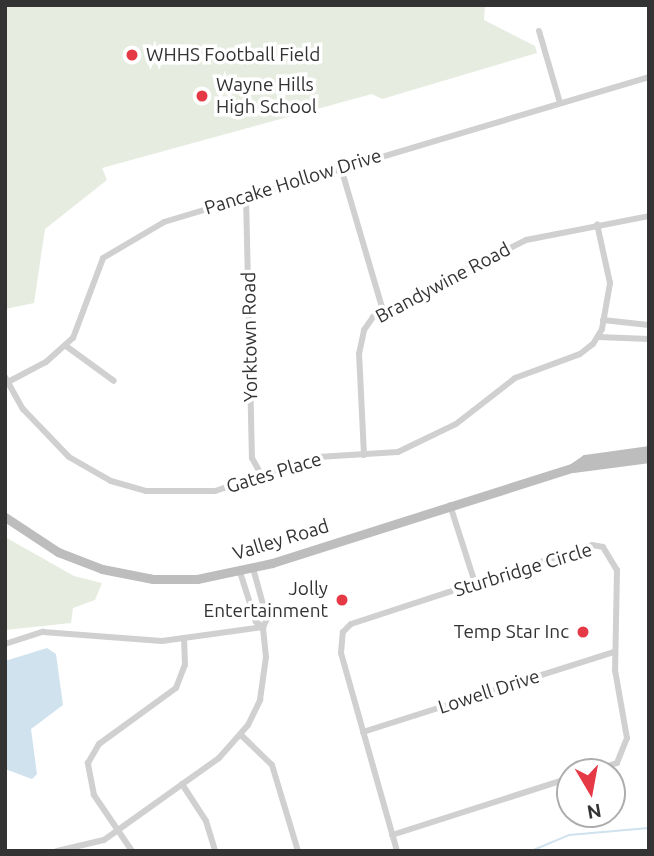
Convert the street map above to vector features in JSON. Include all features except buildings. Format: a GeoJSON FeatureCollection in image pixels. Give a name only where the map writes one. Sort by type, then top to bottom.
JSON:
{"type":"FeatureCollection","features":[{"type":"Feature","properties":{"kind":"main road","name":"Valley Road"},"geometry":{"type":"LineString","coordinates":[[572,468],[585,459],[649,448]]}},
{"type":"Feature","properties":{"kind":"main road","name":"Valley Road"},"geometry":{"type":"LineString","coordinates":[[5,517],[58,552],[127,576],[176,580],[240,572],[572,468],[649,458]]}},
{"type":"Feature","properties":{"kind":"street"},"geometry":{"type":"LineString","coordinates":[[539,32],[560,103]]}},
{"type":"Feature","properties":{"kind":"street","name":"Pancake Hollow Drive"},"geometry":{"type":"LineString","coordinates":[[7,380],[66,346],[83,317],[98,266],[109,252],[164,222],[649,77]]}},
{"type":"Feature","properties":{"kind":"street"},"geometry":{"type":"LineString","coordinates":[[341,168],[383,311]]}},
{"type":"Feature","properties":{"kind":"street","name":"Yorktown Road"},"geometry":{"type":"LineString","coordinates":[[246,196],[252,458],[262,476]]}},
{"type":"Feature","properties":{"kind":"street","name":"Brandywine Road"},"geometry":{"type":"LineString","coordinates":[[364,455],[361,339],[368,323],[383,311],[526,240],[597,224],[649,216]]}},
{"type":"Feature","properties":{"kind":"street"},"geometry":{"type":"LineString","coordinates":[[597,224],[609,276],[598,337],[649,339]]}},
{"type":"Feature","properties":{"kind":"street"},"geometry":{"type":"LineString","coordinates":[[603,320],[649,325]]}},
{"type":"Feature","properties":{"kind":"street","name":"Gates Place"},"geometry":{"type":"LineString","coordinates":[[7,380],[23,409],[54,444],[111,481],[146,491],[184,494],[215,491],[318,457],[398,452],[434,438],[515,378],[580,354],[598,337]]}},
{"type":"Feature","properties":{"kind":"street"},"geometry":{"type":"LineString","coordinates":[[66,346],[114,382]]}},
{"type":"Feature","properties":{"kind":"street"},"geometry":{"type":"LineString","coordinates":[[450,505],[475,583]]}},
{"type":"Feature","properties":{"kind":"street","name":"Sturbridge Circle"},"geometry":{"type":"LineString","coordinates":[[363,732],[341,653],[347,627],[592,545],[603,547],[617,570],[614,652],[627,745],[620,758]]}},
{"type":"Feature","properties":{"kind":"street"},"geometry":{"type":"LineString","coordinates":[[57,851],[86,848],[117,830],[219,758],[241,735],[260,700],[266,650],[263,627],[267,619],[253,568]]}},
{"type":"Feature","properties":{"kind":"street"},"geometry":{"type":"LineString","coordinates":[[240,572],[256,622],[263,627]]}},
{"type":"Feature","properties":{"kind":"street"},"geometry":{"type":"LineString","coordinates":[[5,644],[58,631],[147,641],[263,627]]}},
{"type":"Feature","properties":{"kind":"street"},"geometry":{"type":"LineString","coordinates":[[132,851],[91,788],[91,755],[99,744],[176,688],[185,665],[184,638]]}},
{"type":"Feature","properties":{"kind":"street","name":"Lowell Drive"},"geometry":{"type":"LineString","coordinates":[[363,732],[614,652]]}},
{"type":"Feature","properties":{"kind":"street"},"geometry":{"type":"LineString","coordinates":[[363,732],[397,851]]}},
{"type":"Feature","properties":{"kind":"street"},"geometry":{"type":"LineString","coordinates":[[241,735],[272,765],[298,851]]}},
{"type":"Feature","properties":{"kind":"street"},"geometry":{"type":"LineString","coordinates":[[392,835],[556,782]]}},
{"type":"Feature","properties":{"kind":"street"},"geometry":{"type":"LineString","coordinates":[[183,784],[206,821],[215,851]]}},
{"type":"Feature","properties":{"kind":"shaded area","name":"Wayne Hills High School"},"geometry":{"type":"Polygon","coordinates":[[[5,5],[485,5],[484,20],[535,46],[537,53],[382,99],[372,94],[102,168],[107,180],[45,229],[34,303],[5,309],[5,5]]]}},
{"type":"Feature","properties":{"kind":"shaded area"},"geometry":{"type":"Polygon","coordinates":[[[5,537],[74,576],[102,583],[95,600],[73,608],[71,623],[5,630],[5,537]]]}},
{"type":"Feature","properties":{"kind":"water"},"geometry":{"type":"Polygon","coordinates":[[[47,648],[56,654],[63,705],[31,729],[37,774],[32,779],[5,769],[5,661],[47,648]]]}},
{"type":"Feature","properties":{"kind":"waterway"},"geometry":{"type":"LineString","coordinates":[[531,851],[569,835],[649,828]]}},
{"type":"Feature","properties":{"kind":"place","name":"WHHS Football Field"},"geometry":{"type":"Point","coordinates":[132,55]}},
{"type":"Feature","properties":{"kind":"place","name":"Wayne Hills High School"},"geometry":{"type":"Point","coordinates":[202,96]}},
{"type":"Feature","properties":{"kind":"place","name":"Jolly Entertainment"},"geometry":{"type":"Point","coordinates":[342,600]}},
{"type":"Feature","properties":{"kind":"place","name":"Temp Star Inc"},"geometry":{"type":"Point","coordinates":[583,632]}}]}
